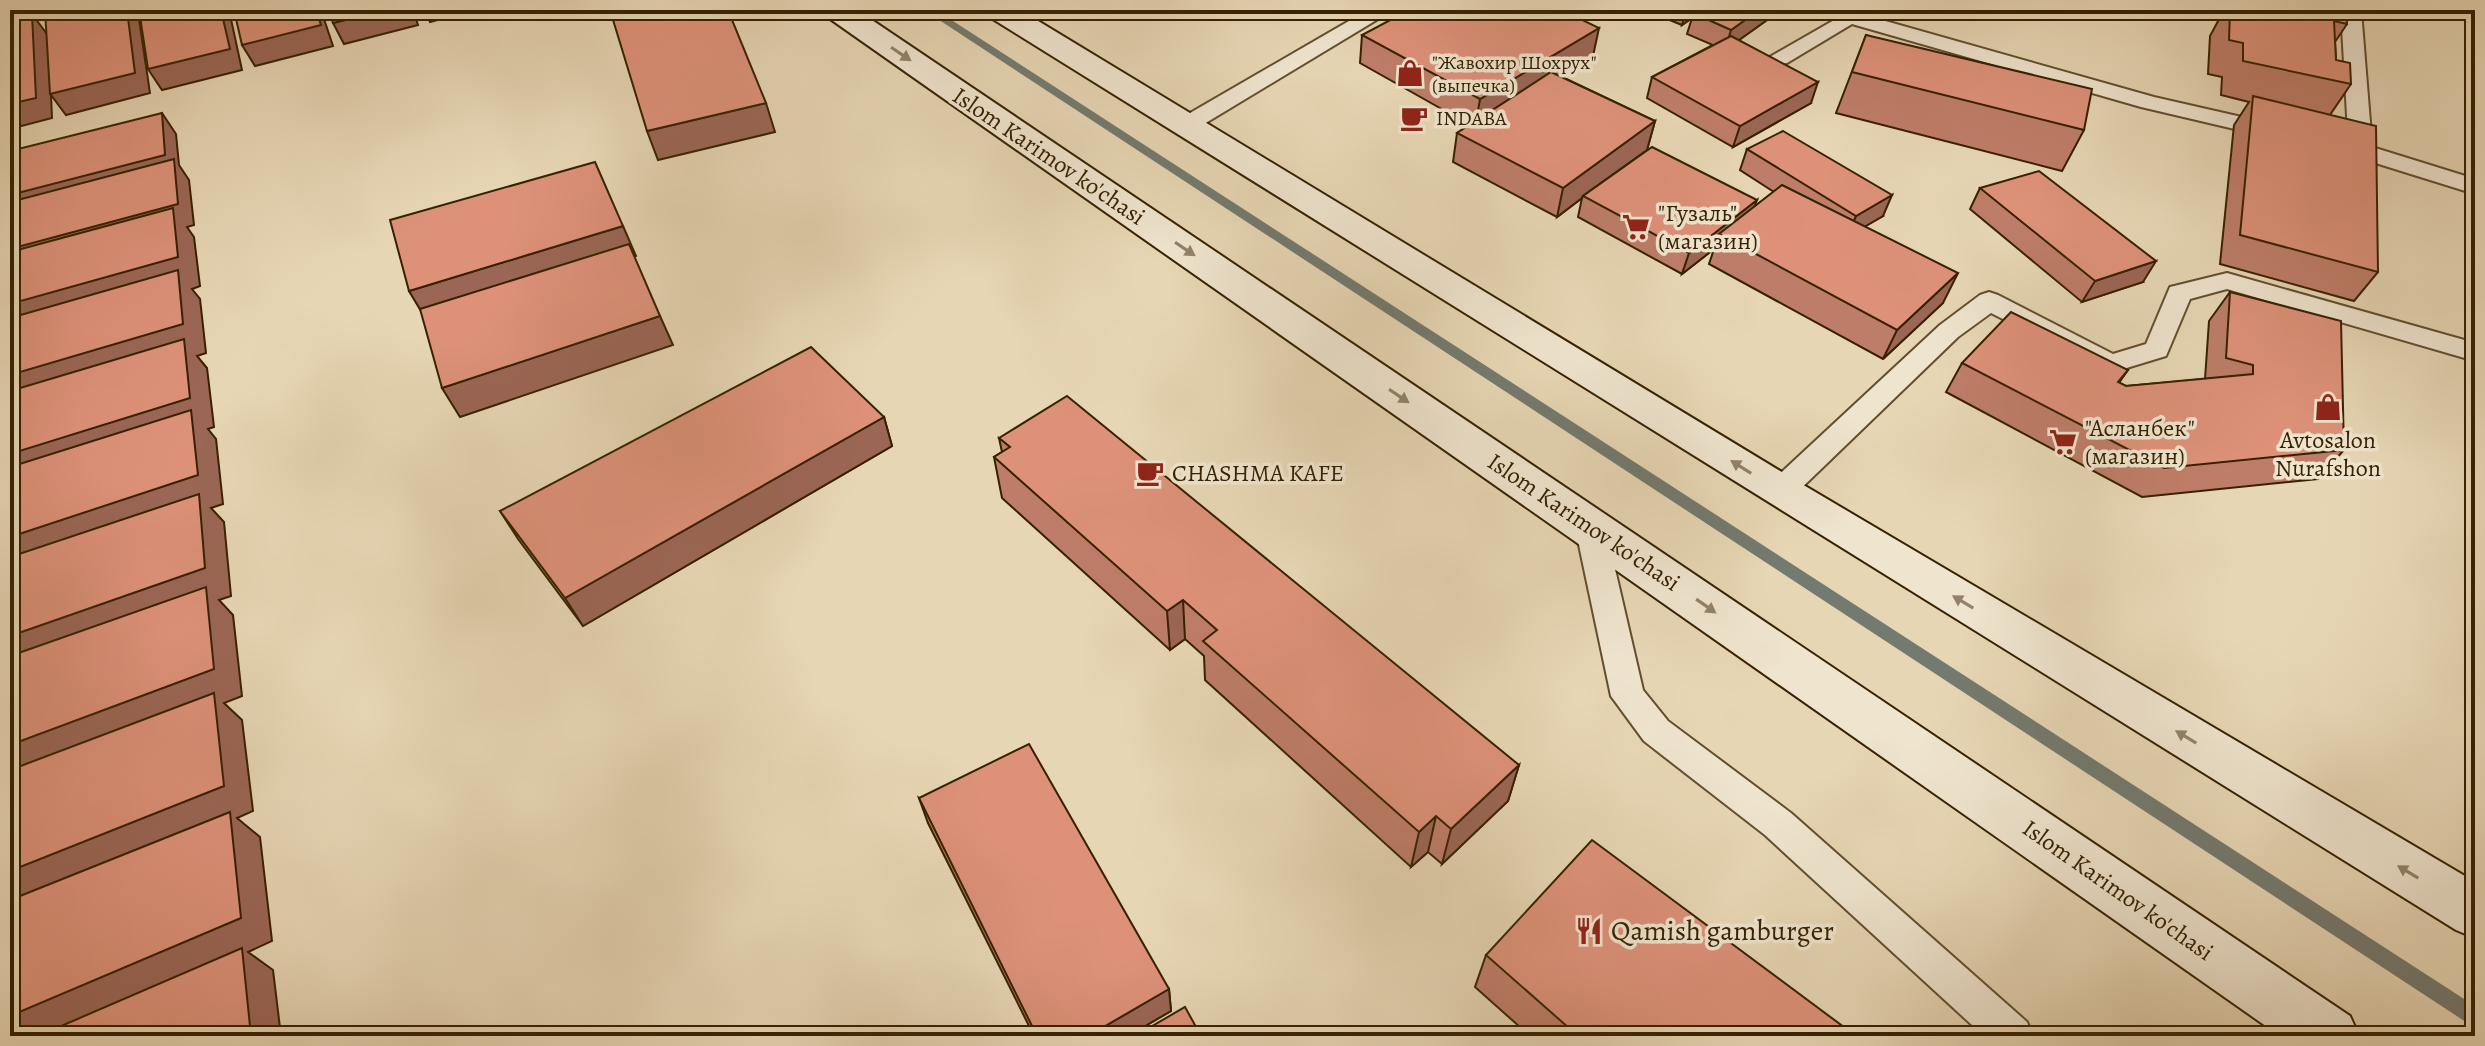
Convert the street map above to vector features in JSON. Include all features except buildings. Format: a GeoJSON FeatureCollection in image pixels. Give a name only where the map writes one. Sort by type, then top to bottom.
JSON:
{"type":"FeatureCollection","features":[{"type":"Feature","properties":{"kind":"main road"},"geometry":{"type":"LineString","coordinates":[[10,11],[16,10]]}},
{"type":"Feature","properties":{"kind":"main road","name":"Islom Karimov ko'chasi"},"geometry":{"type":"LineString","coordinates":[[837,10],[2330,1036]]}},
{"type":"Feature","properties":{"kind":"main road"},"geometry":{"type":"LineString","coordinates":[[999,10],[1780,491],[2475,912]]}},
{"type":"Feature","properties":{"kind":"lane"},"geometry":{"type":"LineString","coordinates":[[1186,125],[1383,10]]}},
{"type":"Feature","properties":{"kind":"lane"},"geometry":{"type":"LineString","coordinates":[[2351,10],[2354,149],[2475,187]]}},
{"type":"Feature","properties":{"kind":"lane"},"geometry":{"type":"LineString","coordinates":[[1779,58],[1851,14],[2149,102],[2300,137]]}},
{"type":"Feature","properties":{"kind":"lane"},"geometry":{"type":"LineString","coordinates":[[1780,491],[1949,331],[1989,301],[2110,364],[2157,350],[2179,293],[2227,281],[2475,352]]}},
{"type":"Feature","properties":{"kind":"lane"},"geometry":{"type":"LineString","coordinates":[[1590,526],[1628,696],[1656,731],[1778,824],[2013,1036]]}},
{"type":"Feature","properties":{"kind":"waterway"},"geometry":{"type":"LineString","coordinates":[[929,10],[2475,1018]]}},
{"type":"Feature","properties":{"kind":"place","name":"\"Жавохир Шохрух\" (выпечка)"},"geometry":{"type":"Point","coordinates":[1410,73]}},
{"type":"Feature","properties":{"kind":"place","name":"INDABA"},"geometry":{"type":"Point","coordinates":[1414,118]}},
{"type":"Feature","properties":{"kind":"place","name":"\"Гузаль\" (магазин)"},"geometry":{"type":"Point","coordinates":[1636,227]}},
{"type":"Feature","properties":{"kind":"place","name":"Avtosalon Nurafshon"},"geometry":{"type":"Point","coordinates":[2328,407]}},
{"type":"Feature","properties":{"kind":"place","name":"\"Асланбек\" (магазин)"},"geometry":{"type":"Point","coordinates":[2063,442]}},
{"type":"Feature","properties":{"kind":"place","name":"CHASHMA KAFE"},"geometry":{"type":"Point","coordinates":[1150,473]}},
{"type":"Feature","properties":{"kind":"place","name":"Qamish gamburger"},"geometry":{"type":"Point","coordinates":[1589,931]}}]}
